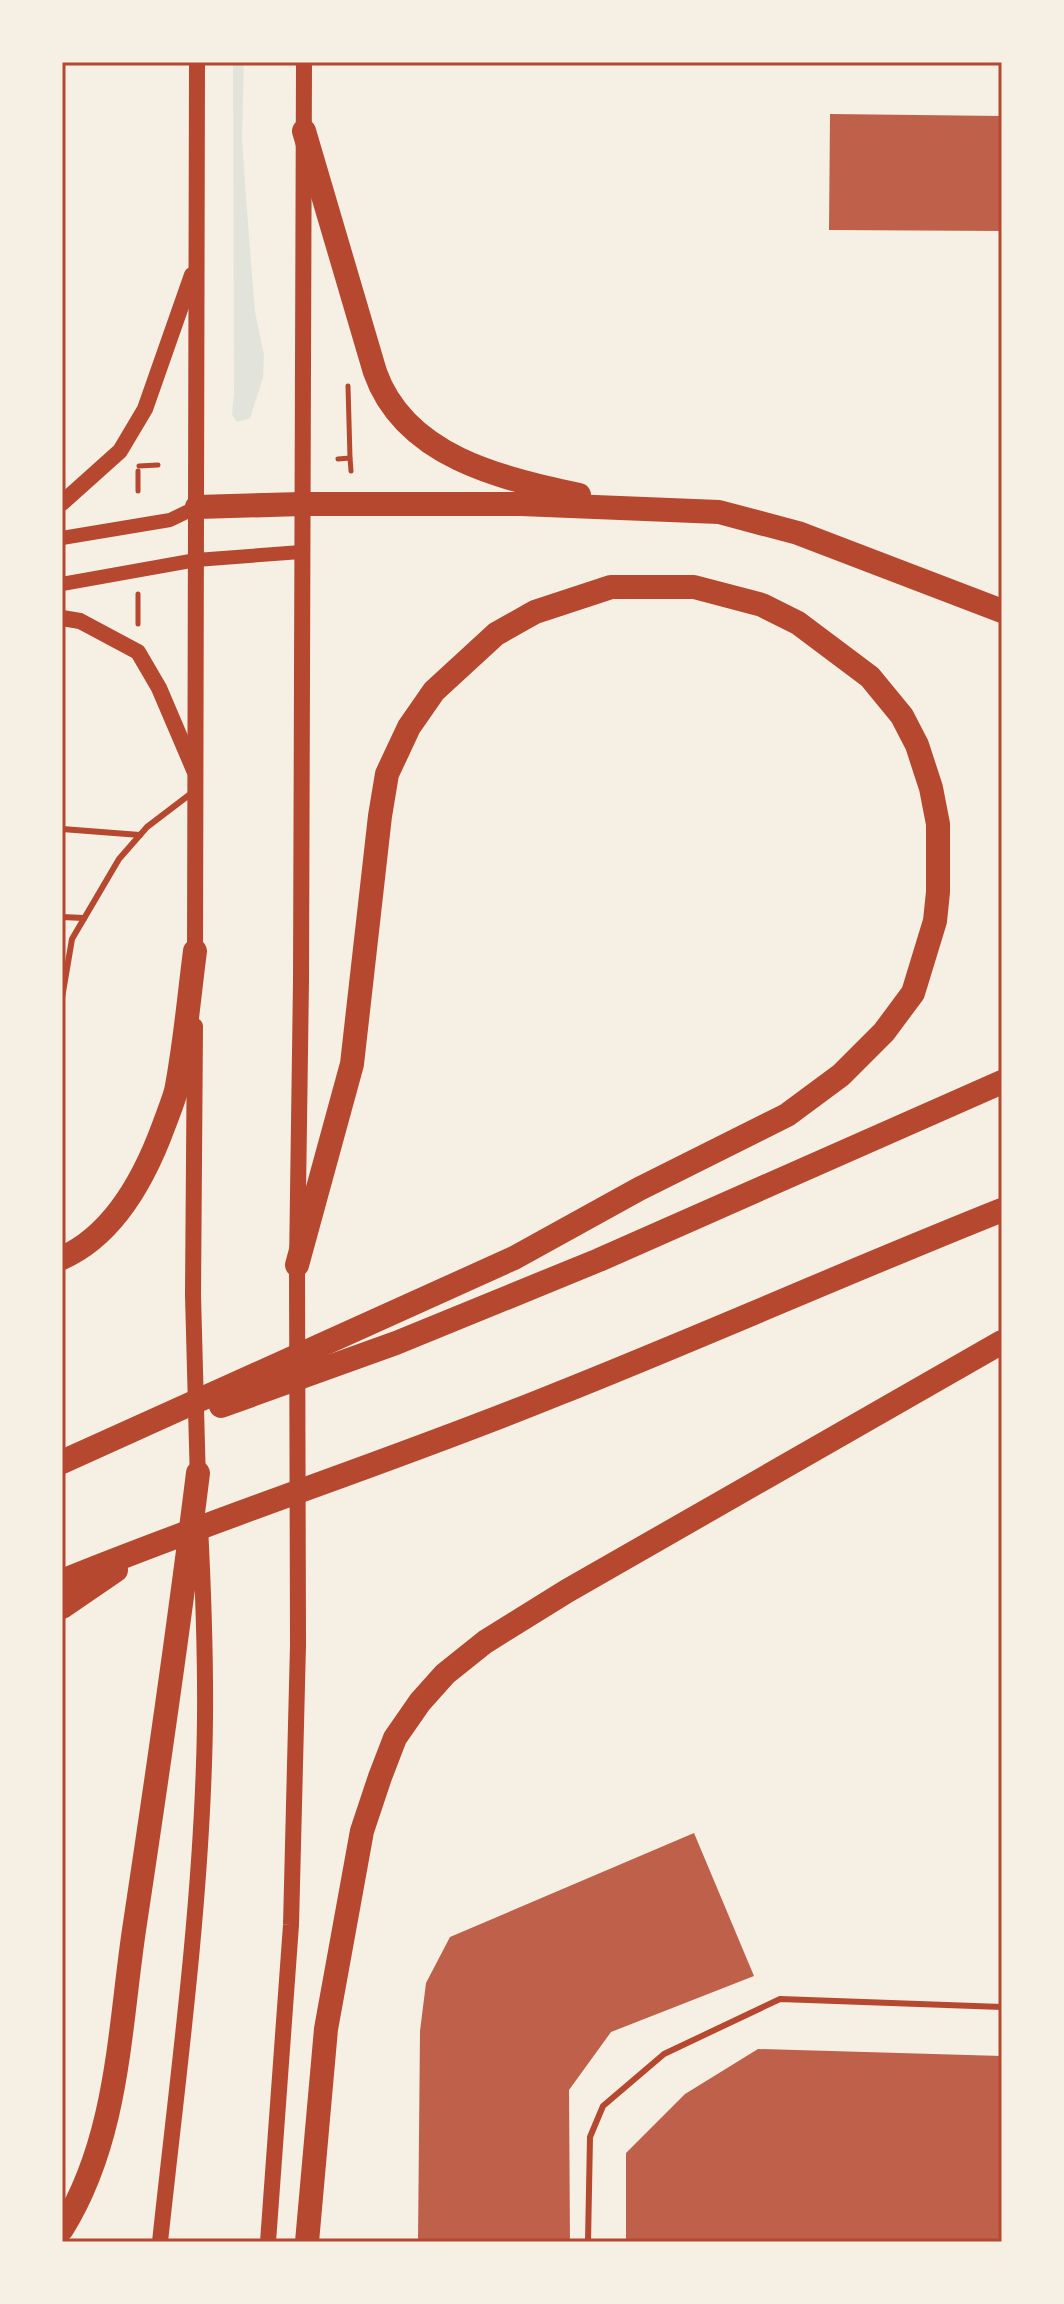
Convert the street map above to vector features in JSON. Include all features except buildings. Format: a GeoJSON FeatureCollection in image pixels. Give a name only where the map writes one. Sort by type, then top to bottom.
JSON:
{"type":"FeatureCollection","features":[{"type":"Feature","properties":{"kind":"highway"},"geometry":{"type":"LineString","coordinates":[[304,131],[377,379],[406,422],[434,447],[510,480],[636,508]]}},
{"type":"Feature","properties":{"kind":"highway"},"geometry":{"type":"LineString","coordinates":[[197,507],[521,504],[719,512],[798,533],[1002,611]]}},
{"type":"Feature","properties":{"kind":"highway"},"geometry":{"type":"LineString","coordinates":[[62,1463],[514,1258],[639,1189],[787,1115],[841,1075],[884,1032],[913,993],[935,921],[938,892],[938,824],[931,788],[917,745],[902,716],[870,677],[798,623],[762,605],[694,587],[611,587],[535,612],[496,634],[434,691],[409,727],[387,774],[352,1064],[297,1265]]}},
{"type":"Feature","properties":{"kind":"highway"},"geometry":{"type":"LineString","coordinates":[[62,1258],[107,1225],[136,1189],[157,1143],[175,1093],[195,951]]}},
{"type":"Feature","properties":{"kind":"highway"},"geometry":{"type":"LineString","coordinates":[[62,1463],[396,1343],[599,1260],[1002,1082]]}},
{"type":"Feature","properties":{"kind":"highway"},"geometry":{"type":"LineString","coordinates":[[62,1581],[159,1541],[559,1394],[1002,1210]]}},
{"type":"Feature","properties":{"kind":"highway"},"geometry":{"type":"LineString","coordinates":[[307,2242],[326,2029],[362,1831],[395,1738],[420,1702],[445,1674],[485,1642],[567,1591],[1002,1342]]}},
{"type":"Feature","properties":{"kind":"highway"},"geometry":{"type":"LineString","coordinates":[[62,2229],[89,2175],[110,2108],[198,1473]]}},
{"type":"Feature","properties":{"kind":"highway"},"geometry":{"type":"LineString","coordinates":[[62,1607],[159,1541]]}},
{"type":"Feature","properties":{"kind":"main road"},"geometry":{"type":"LineString","coordinates":[[160,2242],[197,1889],[204,1764],[206,1640],[193,1295],[197,62]]}},
{"type":"Feature","properties":{"kind":"main road"},"geometry":{"type":"LineString","coordinates":[[268,2242],[291,1925],[298,1645],[297,1265],[304,62]]}},
{"type":"Feature","properties":{"kind":"main road"},"geometry":{"type":"LineString","coordinates":[[62,503],[120,451],[145,409],[197,262]]}},
{"type":"Feature","properties":{"kind":"main road"},"geometry":{"type":"LineString","coordinates":[[62,618],[80,621],[138,652],[159,688],[196,782]]}},
{"type":"Feature","properties":{"kind":"street"},"geometry":{"type":"LineString","coordinates":[[62,538],[170,520],[197,507]]}},
{"type":"Feature","properties":{"kind":"street"},"geometry":{"type":"LineString","coordinates":[[62,584],[196,560],[301,552]]}},
{"type":"Feature","properties":{"kind":"lane"},"geometry":{"type":"LineString","coordinates":[[62,998],[72,939],[119,859],[147,827],[196,782]]}},
{"type":"Feature","properties":{"kind":"lane"},"geometry":{"type":"LineString","coordinates":[[62,829],[140,835]]}},
{"type":"Feature","properties":{"kind":"lane"},"geometry":{"type":"LineString","coordinates":[[62,917],[84,918]]}},
{"type":"Feature","properties":{"kind":"lane"},"geometry":{"type":"LineString","coordinates":[[588,2242],[590,2137],[603,2106],[664,2054],[780,1999],[1002,2007]]}},
{"type":"Feature","properties":{"kind":"path"},"geometry":{"type":"LineString","coordinates":[[351,471],[348,381],[356,378]]}},
{"type":"Feature","properties":{"kind":"path"},"geometry":{"type":"LineString","coordinates":[[338,459],[350,458]]}},
{"type":"Feature","properties":{"kind":"path"},"geometry":{"type":"LineString","coordinates":[[138,466],[138,491]]}},
{"type":"Feature","properties":{"kind":"path"},"geometry":{"type":"LineString","coordinates":[[132,632],[138,626],[138,593]]}},
{"type":"Feature","properties":{"kind":"shaded area"},"geometry":{"type":"Polygon","coordinates":[[[233,62],[244,62],[242,138],[246,198],[255,312],[264,355],[263,378],[250,418],[237,422],[232,415],[233,62]]]}}]}
